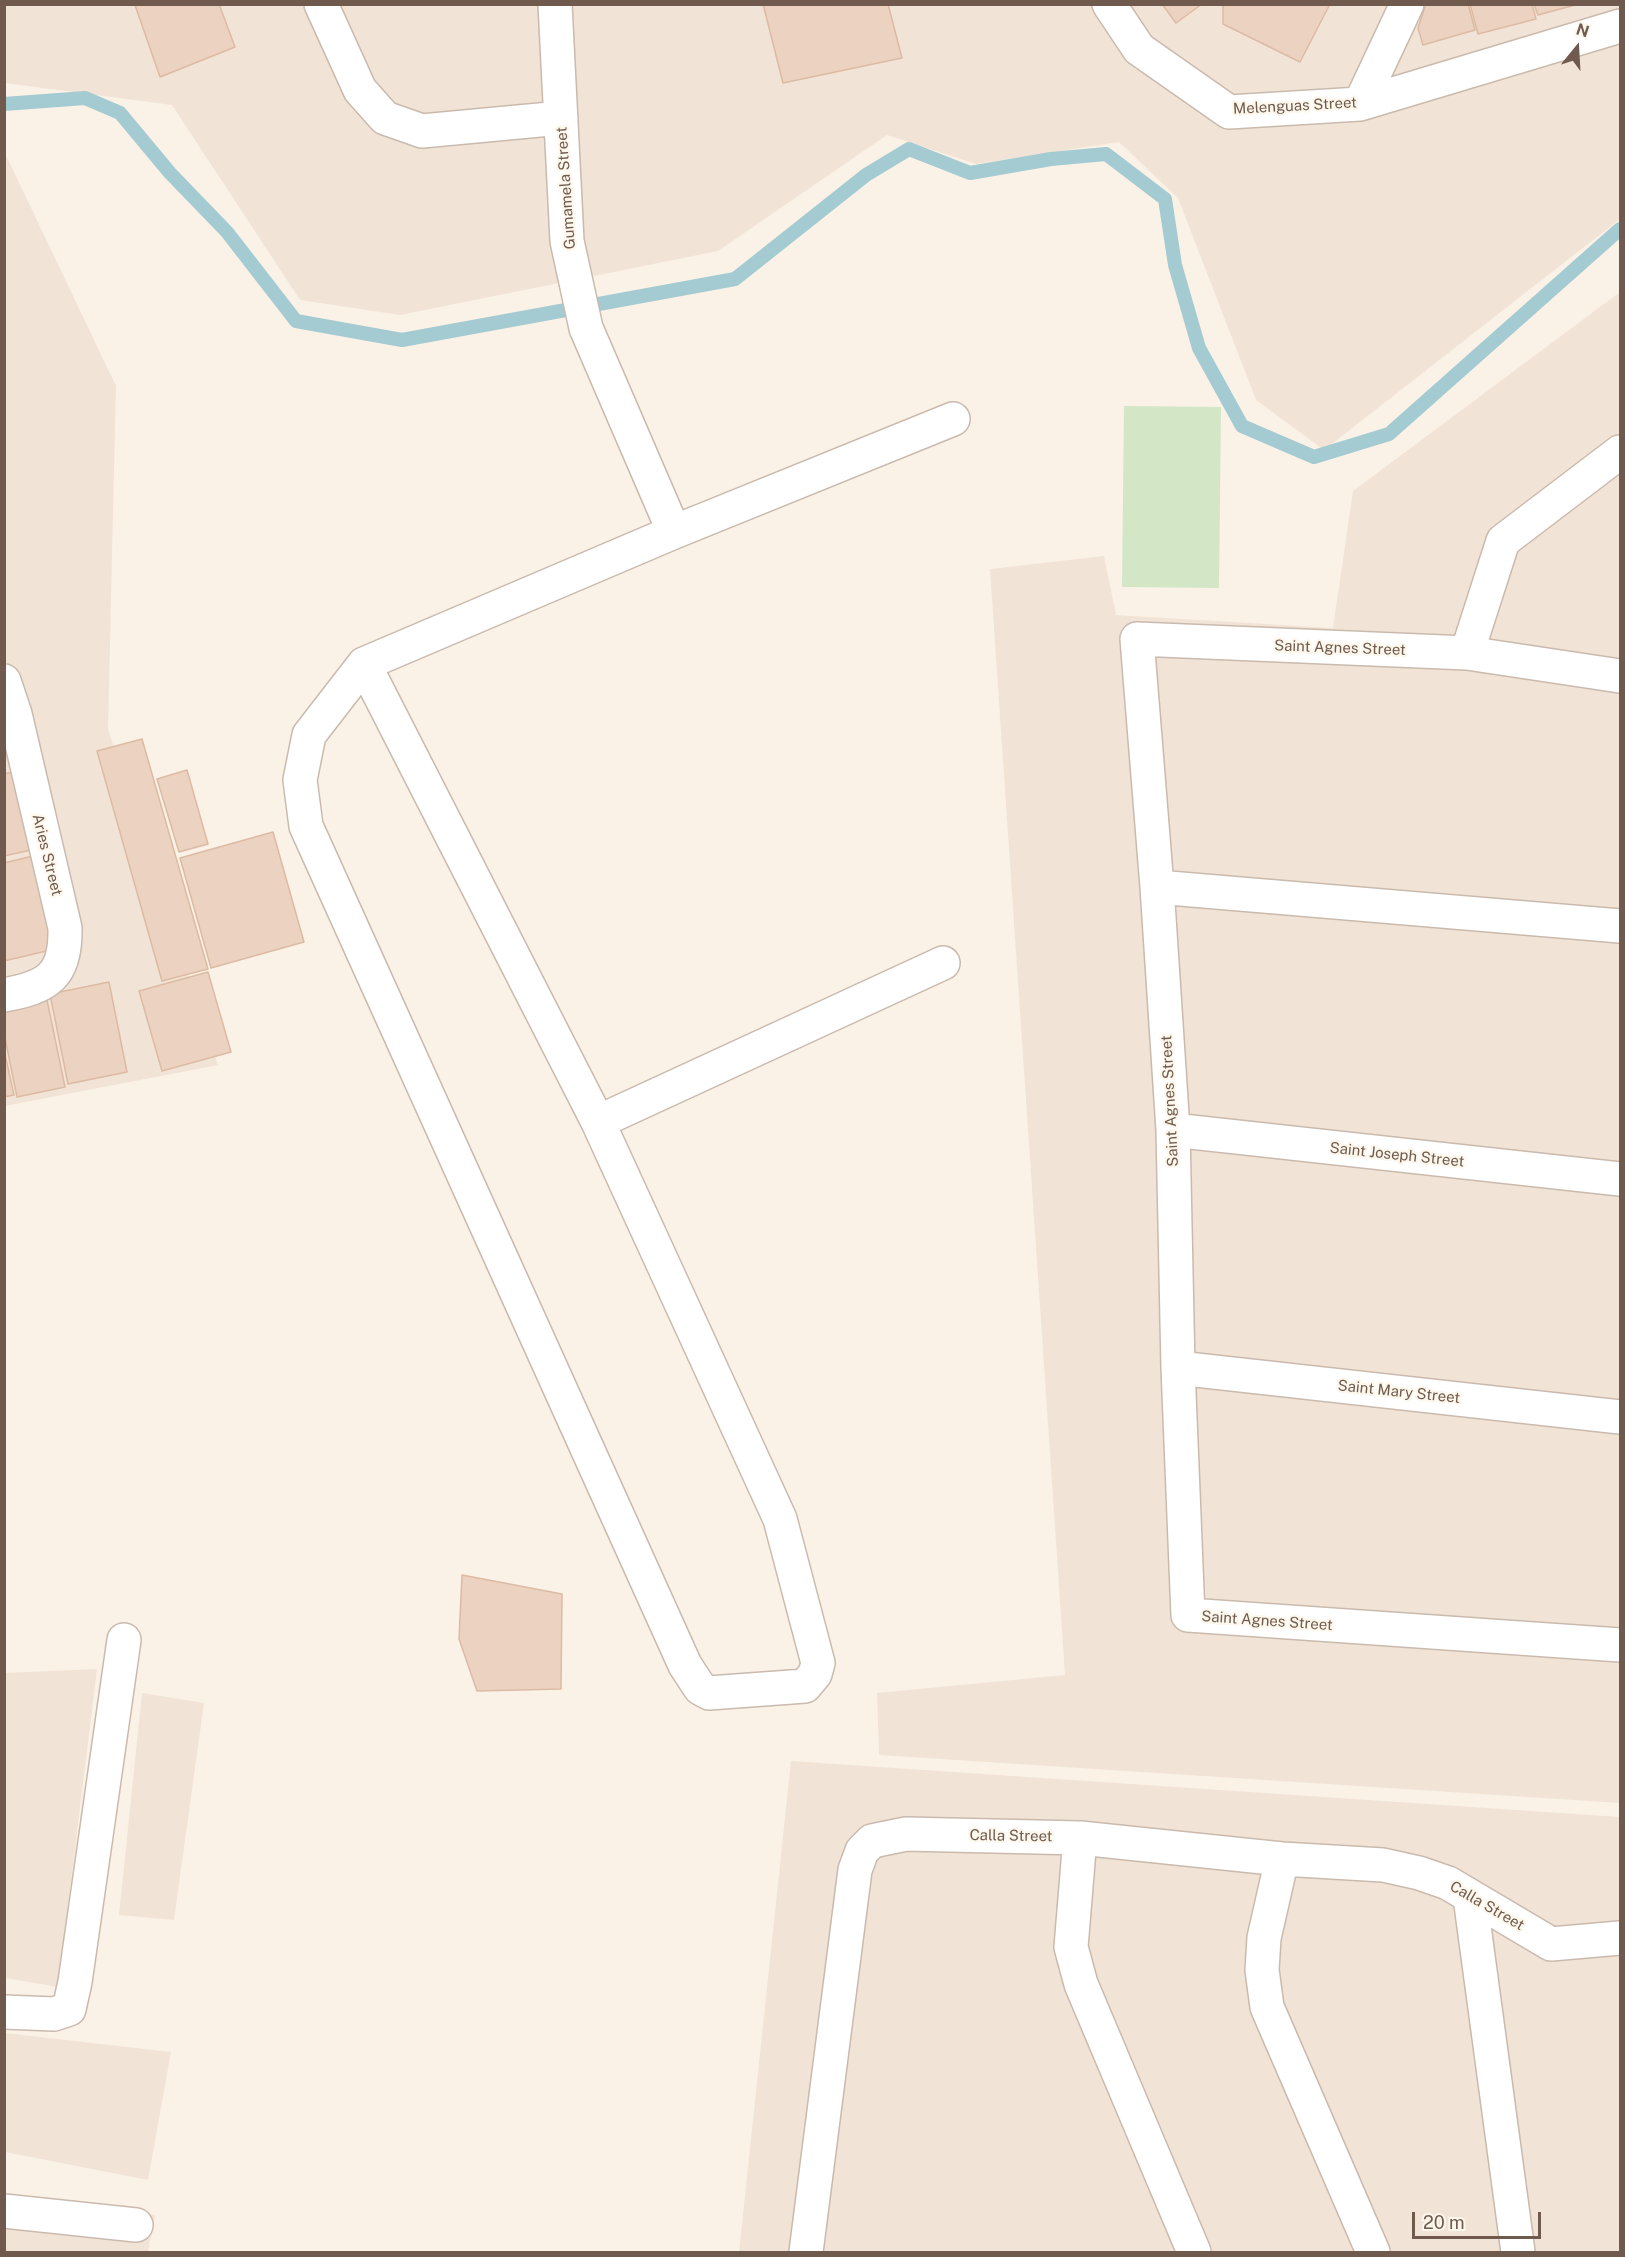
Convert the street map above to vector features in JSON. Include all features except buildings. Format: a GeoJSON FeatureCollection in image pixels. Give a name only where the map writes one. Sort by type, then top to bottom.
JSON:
{"type":"FeatureCollection","features":[{"type":"Feature","properties":{"kind":"street"},"geometry":{"type":"LineString","coordinates":[[321,4],[360,90],[385,118],[422,131],[561,118]]}},
{"type":"Feature","properties":{"kind":"street","name":"Gumamela Street"},"geometry":{"type":"LineString","coordinates":[[555,4],[567,241],[586,328],[674,532]]}},
{"type":"Feature","properties":{"kind":"street","name":"Melenguas Street"},"geometry":{"type":"LineString","coordinates":[[1109,4],[1139,49],[1229,112],[1360,104],[1620,26]]}},
{"type":"Feature","properties":{"kind":"street"},"geometry":{"type":"LineString","coordinates":[[1360,104],[1407,4]]}},
{"type":"Feature","properties":{"kind":"street"},"geometry":{"type":"LineString","coordinates":[[364,664],[598,1122],[780,1519],[818,1663],[815,1674],[805,1686],[709,1693],[700,1688],[686,1665],[306,826],[300,780],[309,735],[364,664],[674,532],[953,419]]}},
{"type":"Feature","properties":{"kind":"street"},"geometry":{"type":"LineString","coordinates":[[1467,653],[1503,541],[1620,452]]}},
{"type":"Feature","properties":{"kind":"street","name":"Saint Agnes Street"},"geometry":{"type":"LineString","coordinates":[[1620,676],[1467,653],[1137,639],[1157,887],[1173,1130],[1178,1368],[1188,1615],[1620,1645]]}},
{"type":"Feature","properties":{"kind":"street","name":"Aries Street"},"geometry":{"type":"LineString","coordinates":[[4,681],[15,714],[13,748],[65,928],[66,948],[61,966],[48,981],[30,990],[4,995]]}},
{"type":"Feature","properties":{"kind":"street"},"geometry":{"type":"LineString","coordinates":[[1157,887],[1620,926]]}},
{"type":"Feature","properties":{"kind":"street"},"geometry":{"type":"LineString","coordinates":[[598,1122],[943,963]]}},
{"type":"Feature","properties":{"kind":"street","name":"Saint Joseph Street"},"geometry":{"type":"LineString","coordinates":[[1173,1130],[1620,1179]]}},
{"type":"Feature","properties":{"kind":"street","name":"Saint Mary Street"},"geometry":{"type":"LineString","coordinates":[[1178,1368],[1620,1417]]}},
{"type":"Feature","properties":{"kind":"street"},"geometry":{"type":"LineString","coordinates":[[4,2012],[54,2014],[69,2009],[77,1971],[124,1640]]}},
{"type":"Feature","properties":{"kind":"street","name":"Calla Street"},"geometry":{"type":"LineString","coordinates":[[806,2253],[855,1870],[862,1851],[872,1841],[906,1834],[1080,1838],[1282,1859],[1383,1865],[1419,1873],[1448,1883],[1551,1944],[1620,1938]]}},
{"type":"Feature","properties":{"kind":"street"},"geometry":{"type":"LineString","coordinates":[[1080,1838],[1071,1947],[1081,1984],[1194,2253]]}},
{"type":"Feature","properties":{"kind":"street"},"geometry":{"type":"LineString","coordinates":[[1282,1859],[1264,1938],[1262,1970],[1267,2007],[1373,2253]]}},
{"type":"Feature","properties":{"kind":"street"},"geometry":{"type":"LineString","coordinates":[[1470,1897],[1518,2253]]}},
{"type":"Feature","properties":{"kind":"street"},"geometry":{"type":"LineString","coordinates":[[4,2211],[135,2225]]}},
{"type":"Feature","properties":{"kind":"shaded area"},"geometry":{"type":"Polygon","coordinates":[[[5,4],[1620,5],[1620,219],[1324,450],[1256,400],[1178,198],[1119,142],[976,164],[887,135],[718,251],[400,315],[300,300],[172,105],[5,83],[5,4]]]}},
{"type":"Feature","properties":{"kind":"shaded area"},"geometry":{"type":"Polygon","coordinates":[[[4,151],[116,386],[108,729],[218,1065],[5,1106],[4,151]]]}},
{"type":"Feature","properties":{"kind":"shaded area"},"geometry":{"type":"Polygon","coordinates":[[[1620,292],[1620,1803],[879,1755],[877,1693],[1065,1675],[990,569],[1104,556],[1116,615],[1333,628],[1353,491],[1620,292]]]}},
{"type":"Feature","properties":{"kind":"shaded area"},"geometry":{"type":"Polygon","coordinates":[[[97,1669],[58,1987],[5,1978],[4,1673],[97,1669]]]}},
{"type":"Feature","properties":{"kind":"shaded area"},"geometry":{"type":"Polygon","coordinates":[[[142,1693],[204,1703],[174,1920],[119,1915],[142,1693]]]}},
{"type":"Feature","properties":{"kind":"shaded area"},"geometry":{"type":"Polygon","coordinates":[[[791,1761],[1620,1817],[1620,2252],[739,2252],[791,1761]]]}},
{"type":"Feature","properties":{"kind":"shaded area"},"geometry":{"type":"Polygon","coordinates":[[[5,2033],[171,2052],[148,2180],[5,2152],[5,2033]]]}},
{"type":"Feature","properties":{"kind":"shaded area"},"geometry":{"type":"Polygon","coordinates":[[[4,2203],[155,2215],[148,2252],[5,2252],[4,2203]]]}},
{"type":"Feature","properties":{"kind":"green space"},"geometry":{"type":"Polygon","coordinates":[[[1124,406],[1221,407],[1219,588],[1122,587],[1124,406]]]}},
{"type":"Feature","properties":{"kind":"waterway"},"geometry":{"type":"LineString","coordinates":[[4,104],[85,98],[120,113],[170,173],[227,232],[296,321],[402,340],[735,279],[866,175],[909,149],[970,173],[1051,159],[1106,154],[1165,199],[1175,265],[1199,348],[1242,426],[1314,457],[1389,434],[1620,229]]}}]}
